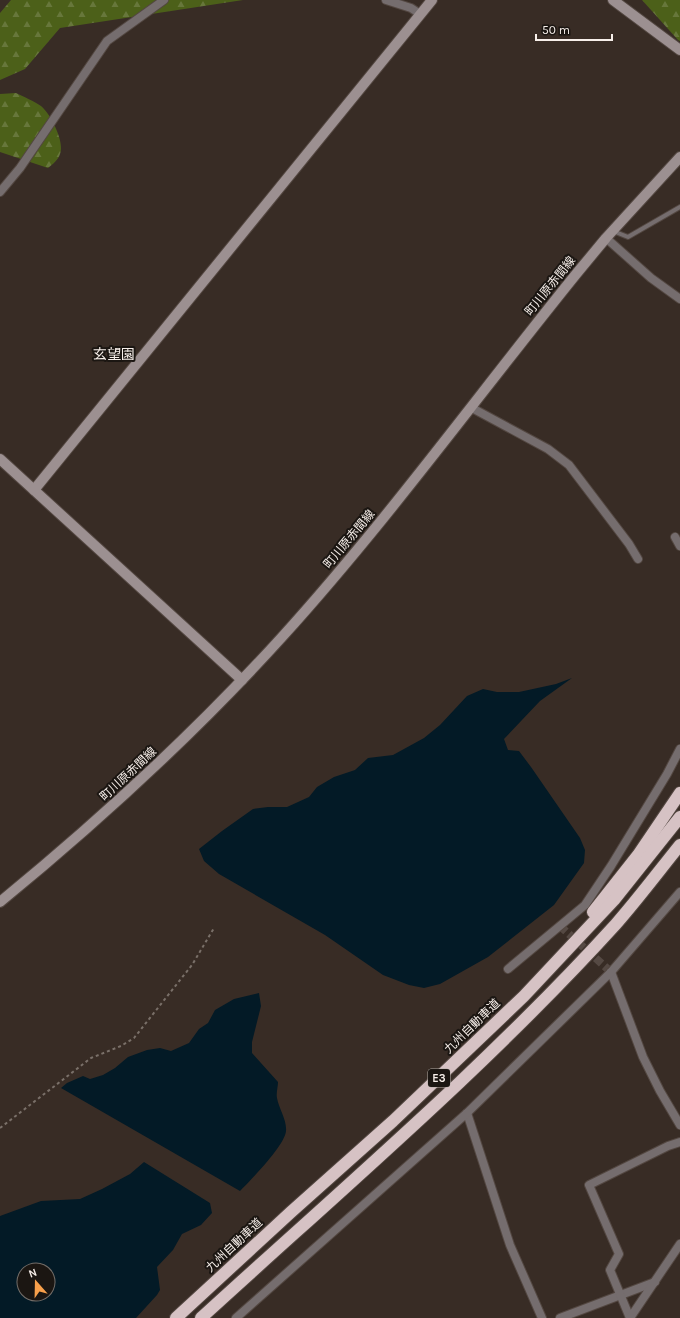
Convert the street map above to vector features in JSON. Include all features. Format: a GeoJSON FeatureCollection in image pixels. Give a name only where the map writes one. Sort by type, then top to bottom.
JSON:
{"type":"FeatureCollection","features":[{"type":"Feature","properties":{"kind":"highway"},"geometry":{"type":"LineString","coordinates":[[554,965],[638,855],[680,793]]}},
{"type":"Feature","properties":{"kind":"highway","name":"九州自動車道"},"geometry":{"type":"LineString","coordinates":[[176,1318],[398,1115],[554,965],[614,900],[680,817]]}},
{"type":"Feature","properties":{"kind":"highway","name":"E3"},"geometry":{"type":"LineString","coordinates":[[201,1318],[404,1135],[491,1052],[564,979],[617,923],[680,845]]}},
{"type":"Feature","properties":{"kind":"street"},"geometry":{"type":"LineString","coordinates":[[0,192],[20,168],[107,41],[164,0]]}},
{"type":"Feature","properties":{"kind":"street"},"geometry":{"type":"LineString","coordinates":[[386,0],[410,8],[420,14]]}},
{"type":"Feature","properties":{"kind":"street"},"geometry":{"type":"LineString","coordinates":[[34,490],[432,0]]}},
{"type":"Feature","properties":{"kind":"street"},"geometry":{"type":"LineString","coordinates":[[613,0],[680,50]]}},
{"type":"Feature","properties":{"kind":"street","name":"町川原赤間線"},"geometry":{"type":"LineString","coordinates":[[0,902],[63,850],[159,763],[242,680],[344,566],[472,408],[547,310],[609,235],[680,157]]}},
{"type":"Feature","properties":{"kind":"street"},"geometry":{"type":"LineString","coordinates":[[609,235],[651,278],[680,299]]}},
{"type":"Feature","properties":{"kind":"street"},"geometry":{"type":"LineString","coordinates":[[472,408],[548,449],[569,465],[638,558]]}},
{"type":"Feature","properties":{"kind":"street"},"geometry":{"type":"LineString","coordinates":[[0,459],[242,680]]}},
{"type":"Feature","properties":{"kind":"street"},"geometry":{"type":"LineString","coordinates":[[676,538],[680,546]]}},
{"type":"Feature","properties":{"kind":"street"},"geometry":{"type":"LineString","coordinates":[[508,969],[586,905],[611,866],[680,749]]}},
{"type":"Feature","properties":{"kind":"street"},"geometry":{"type":"LineString","coordinates":[[236,1318],[467,1113],[611,972],[680,892]]}},
{"type":"Feature","properties":{"kind":"street"},"geometry":{"type":"LineString","coordinates":[[611,972],[643,1056],[660,1091],[680,1125]]}},
{"type":"Feature","properties":{"kind":"street"},"geometry":{"type":"LineString","coordinates":[[467,1113],[510,1245],[542,1318]]}},
{"type":"Feature","properties":{"kind":"street"},"geometry":{"type":"LineString","coordinates":[[630,1318],[610,1270],[619,1254],[589,1185],[668,1146],[680,1142]]}},
{"type":"Feature","properties":{"kind":"street"},"geometry":{"type":"LineString","coordinates":[[630,1318],[680,1244]]}},
{"type":"Feature","properties":{"kind":"street"},"geometry":{"type":"LineString","coordinates":[[560,1318],[655,1282]]}},
{"type":"Feature","properties":{"kind":"lane"},"geometry":{"type":"LineString","coordinates":[[609,235],[628,237],[680,207]]}},
{"type":"Feature","properties":{"kind":"path"},"geometry":{"type":"LineString","coordinates":[[0,1128],[91,1058],[121,1046],[134,1038],[192,965],[214,928]]}},
{"type":"Feature","properties":{"kind":"green space"},"geometry":{"type":"Polygon","coordinates":[[[11,0],[243,0],[60,28],[25,69],[0,80],[0,13],[11,0]]]}},
{"type":"Feature","properties":{"kind":"green space"},"geometry":{"type":"Polygon","coordinates":[[[642,0],[680,0],[680,41],[678,40],[642,0]]]}},
{"type":"Feature","properties":{"kind":"green space"},"geometry":{"type":"Polygon","coordinates":[[[16,93],[41,106],[45,110],[53,122],[59,136],[61,143],[60,154],[48,168],[0,152],[0,94],[16,93]]]}},
{"type":"Feature","properties":{"kind":"water"},"geometry":{"type":"Polygon","coordinates":[[[572,678],[540,701],[504,739],[508,750],[519,751],[580,838],[585,850],[584,863],[554,905],[488,957],[440,984],[424,988],[409,985],[383,975],[325,935],[219,874],[204,861],[199,849],[253,809],[287,807],[309,797],[317,787],[334,777],[355,770],[368,758],[393,755],[424,738],[440,725],[467,696],[483,689],[497,692],[519,692],[556,684],[572,678]]]}},
{"type":"Feature","properties":{"kind":"water"},"geometry":{"type":"Polygon","coordinates":[[[259,993],[261,1006],[252,1042],[252,1053],[278,1082],[277,1098],[286,1131],[280,1145],[274,1153],[240,1191],[61,1088],[67,1083],[83,1076],[90,1079],[103,1075],[115,1068],[128,1057],[147,1050],[160,1048],[171,1051],[189,1043],[199,1029],[208,1023],[215,1010],[234,999],[259,993]]]}},
{"type":"Feature","properties":{"kind":"water"},"geometry":{"type":"Polygon","coordinates":[[[144,1162],[210,1203],[212,1213],[201,1225],[182,1234],[173,1250],[157,1267],[160,1290],[136,1318],[0,1318],[0,1216],[41,1201],[80,1199],[130,1174],[144,1162]]]}},
{"type":"Feature","properties":{"kind":"tunnel"},"geometry":{"type":"LineString","coordinates":[[560,926],[611,972]]}},
{"type":"Feature","properties":{"kind":"district","name":"玄望園"},"geometry":{"type":"Point","coordinates":[114,354]}}]}
